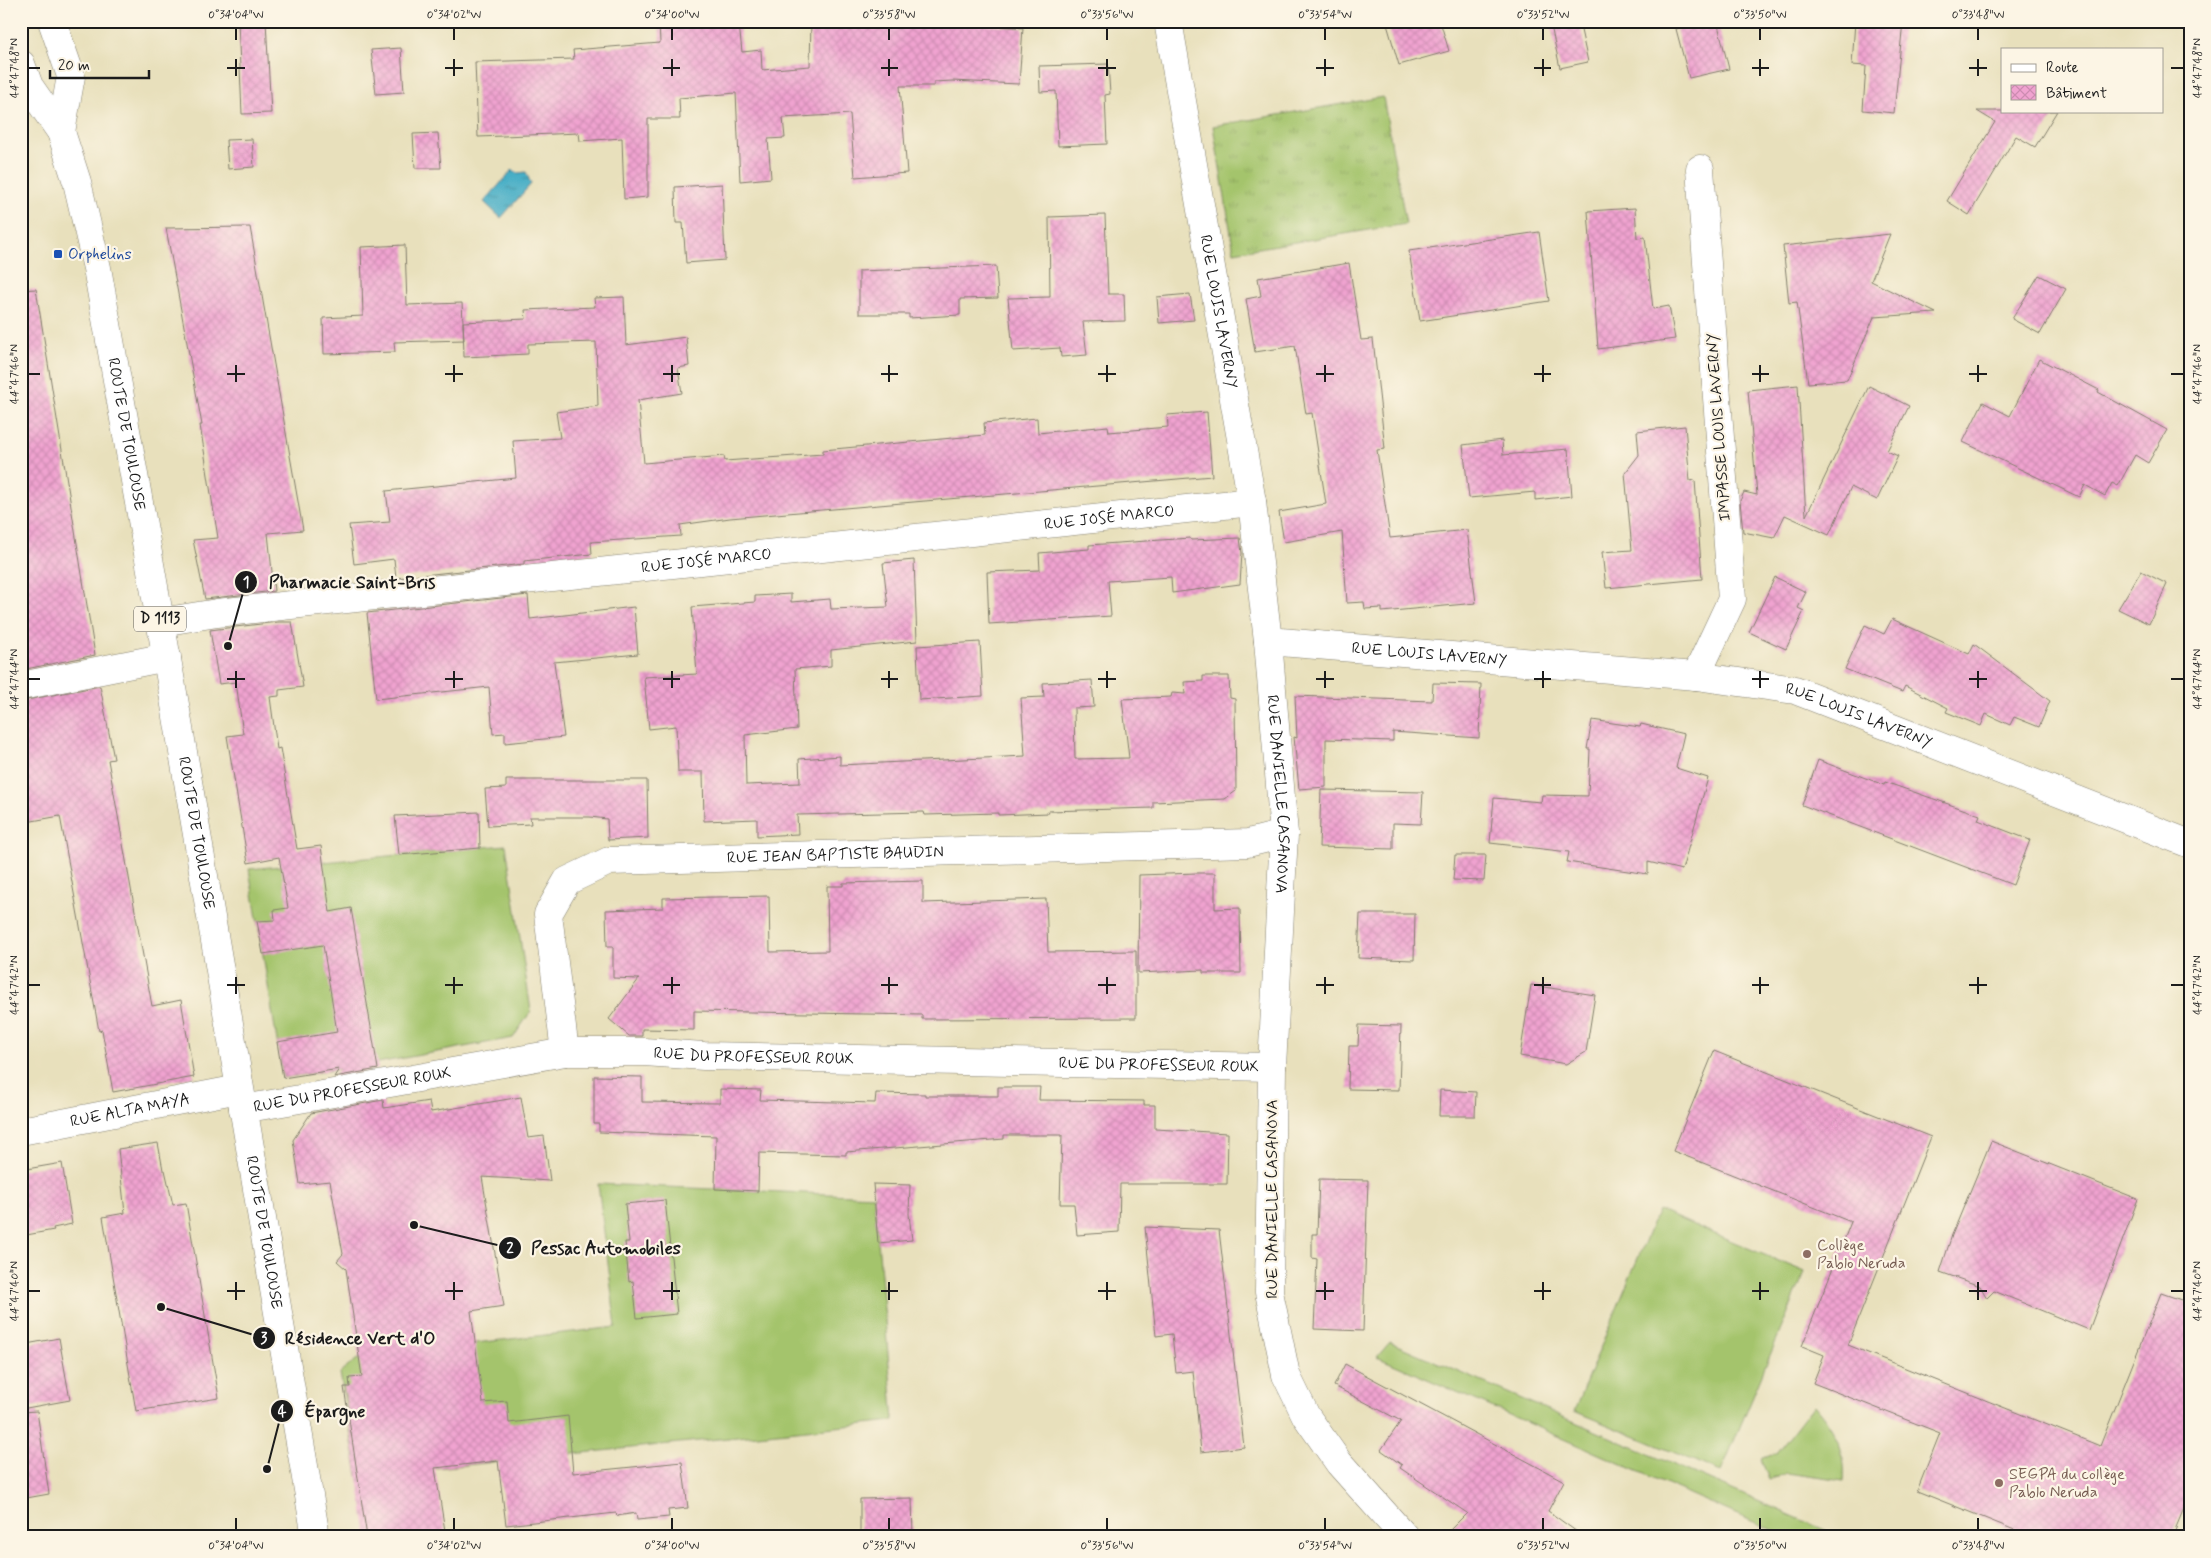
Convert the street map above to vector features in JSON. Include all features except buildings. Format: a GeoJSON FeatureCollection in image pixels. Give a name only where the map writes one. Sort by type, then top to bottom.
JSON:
{"type":"FeatureCollection","features":[{"type":"Feature","properties":{"kind":"street","name":"ROUTE DE TOULOUSE"},"geometry":{"type":"LineString","coordinates":[[52,21],[71,76],[62,132]]}},
{"type":"Feature","properties":{"kind":"street","name":"RUE LOUIS LAVERNY"},"geometry":{"type":"LineString","coordinates":[[1168,21],[1252,502],[1268,641],[1696,676],[1795,690],[2190,844]]}},
{"type":"Feature","properties":{"kind":"street","name":"ROUTE DE TOULOUSE"},"geometry":{"type":"LineString","coordinates":[[21,64],[29,86],[62,132],[77,182],[97,268],[161,622],[316,1537]]}},
{"type":"Feature","properties":{"kind":"street","name":"IMPASSE LOUIS LAVERNY"},"geometry":{"type":"LineString","coordinates":[[1696,676],[1732,599],[1700,169]]}},
{"type":"Feature","properties":{"kind":"street","name":"RUE JOSÉ MARCO"},"geometry":{"type":"LineString","coordinates":[[161,622],[217,613],[1252,502]]}},
{"type":"Feature","properties":{"kind":"street","name":"RUE DANIELLE CASANOVA"},"geometry":{"type":"LineString","coordinates":[[1268,641],[1284,834],[1272,1067],[1269,1292],[1286,1375],[1306,1416],[1339,1463],[1405,1537]]}},
{"type":"Feature","properties":{"kind":"street"},"geometry":{"type":"LineString","coordinates":[[21,686],[167,657]]}},
{"type":"Feature","properties":{"kind":"street","name":"RUE JEAN BAPTISTE BAUDIN"},"geometry":{"type":"LineString","coordinates":[[565,1052],[548,914],[567,881],[610,861],[1248,843],[1284,834]]}},
{"type":"Feature","properties":{"kind":"street","name":"RUE DU PROFESSEUR ROUX"},"geometry":{"type":"LineString","coordinates":[[241,1099],[565,1052],[644,1052],[704,1056],[1272,1067]]}},
{"type":"Feature","properties":{"kind":"street","name":"RUE ALTA MAYA"},"geometry":{"type":"LineString","coordinates":[[21,1131],[241,1099]]}},
{"type":"Feature","properties":{"kind":"green space"},"geometry":{"type":"Polygon","coordinates":[[[1383,97],[1406,224],[1234,252],[1213,126],[1383,97]]]}},
{"type":"Feature","properties":{"kind":"green space"},"geometry":{"type":"Polygon","coordinates":[[[506,845],[531,1011],[513,1038],[283,1078],[249,869],[506,845]]]}},
{"type":"Feature","properties":{"kind":"green space"},"geometry":{"type":"Polygon","coordinates":[[[598,1184],[874,1196],[894,1421],[358,1476],[340,1373],[361,1356],[616,1327],[598,1184]]]}},
{"type":"Feature","properties":{"kind":"green space"},"geometry":{"type":"Polygon","coordinates":[[[1658,1210],[1805,1272],[1721,1472],[1574,1411],[1658,1210]]]}},
{"type":"Feature","properties":{"kind":"green space"},"geometry":{"type":"Polygon","coordinates":[[[1390,1342],[1841,1537],[1788,1537],[1377,1357],[1390,1342]]]}},
{"type":"Feature","properties":{"kind":"green space"},"geometry":{"type":"Polygon","coordinates":[[[1814,1405],[1833,1431],[1841,1450],[1844,1481],[1787,1473],[1769,1480],[1761,1459],[1777,1453],[1814,1405]]]}},
{"type":"Feature","properties":{"kind":"water"},"geometry":{"type":"Polygon","coordinates":[[[513,169],[517,173],[526,172],[531,184],[501,218],[484,202],[513,169]]]}},
{"type":"Feature","properties":{"kind":"place","name":"Orphelins"},"geometry":{"type":"Point","coordinates":[58,254]}},
{"type":"Feature","properties":{"kind":"place","name":"Pharmacie Saint-Bris"},"geometry":{"type":"Point","coordinates":[228,646]}},
{"type":"Feature","properties":{"kind":"place","name":"Pessac Automobiles"},"geometry":{"type":"Point","coordinates":[414,1225]}},
{"type":"Feature","properties":{"kind":"place","name":"Collège Pablo Neruda"},"geometry":{"type":"Point","coordinates":[1807,1254]}},
{"type":"Feature","properties":{"kind":"place","name":"Résidence Vert d'O"},"geometry":{"type":"Point","coordinates":[161,1307]}},
{"type":"Feature","properties":{"kind":"place","name":"Épargne"},"geometry":{"type":"Point","coordinates":[267,1469]}},
{"type":"Feature","properties":{"kind":"place","name":"SEGPA du collège Pablo Neruda"},"geometry":{"type":"Point","coordinates":[1999,1483]}}]}
